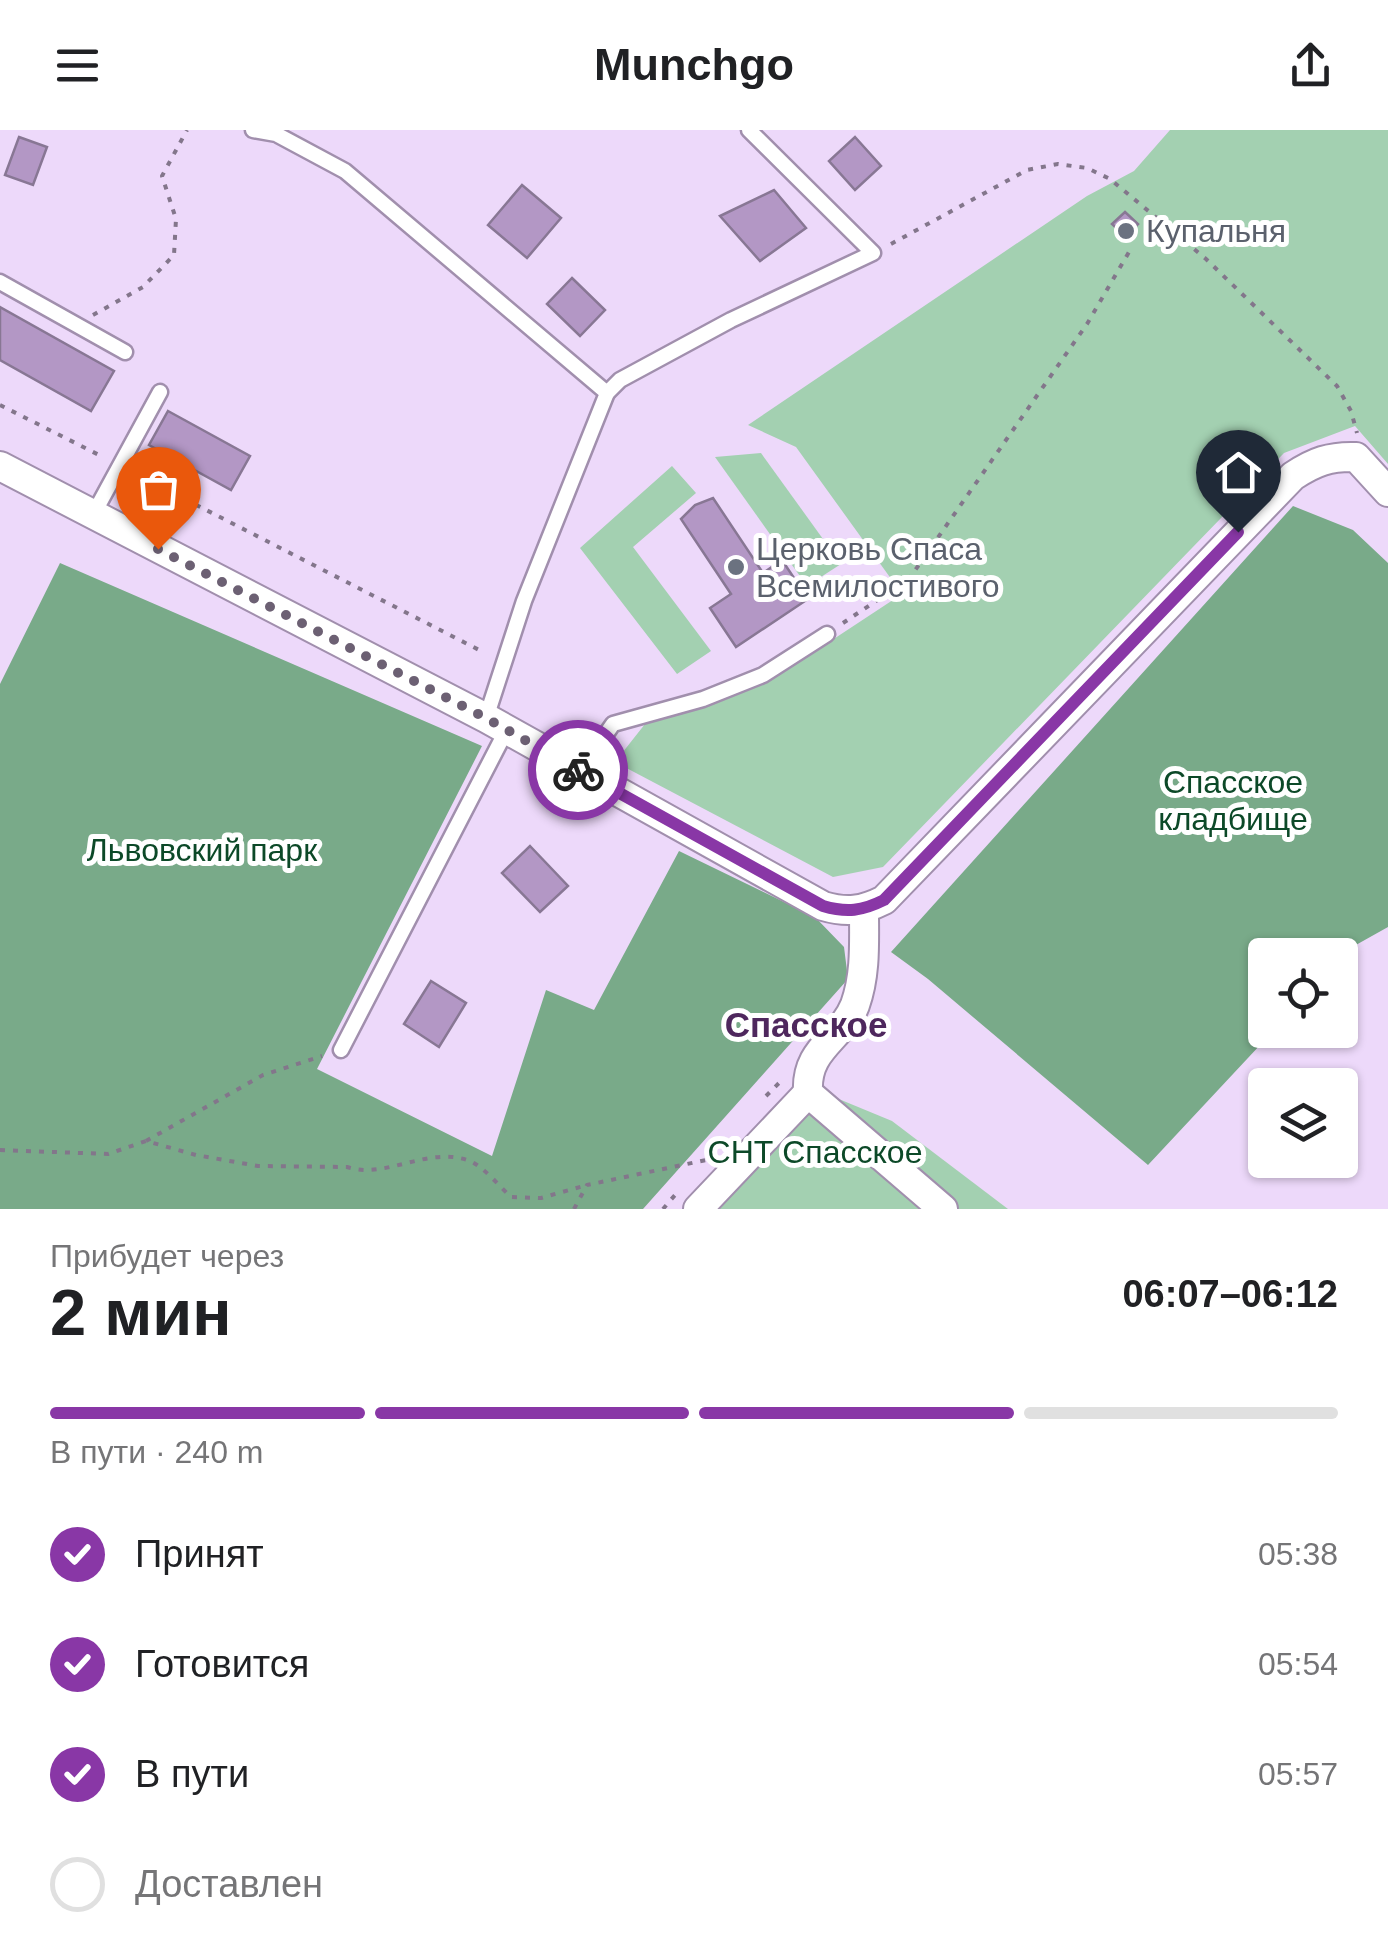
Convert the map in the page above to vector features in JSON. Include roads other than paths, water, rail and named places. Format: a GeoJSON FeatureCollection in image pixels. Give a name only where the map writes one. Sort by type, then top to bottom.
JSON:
{"type":"FeatureCollection","features":[{"type":"Feature","properties":{"kind":"street"},"geometry":{"type":"LineString","coordinates":[[0,466],[496,724],[823,906],[843,912],[864,910],[884,900],[1293,476],[1314,463],[1356,457],[1388,492]]}},
{"type":"Feature","properties":{"kind":"street"},"geometry":{"type":"LineString","coordinates":[[698,1209],[808,1092],[807,1070],[854,1008],[864,965],[864,910]]}},
{"type":"Feature","properties":{"kind":"street"},"geometry":{"type":"LineString","coordinates":[[808,1092],[943,1209]]}},
{"type":"Feature","properties":{"kind":"lane"},"geometry":{"type":"LineString","coordinates":[[253,130],[276,134],[345,171],[608,393]]}},
{"type":"Feature","properties":{"kind":"lane"},"geometry":{"type":"LineString","coordinates":[[340,1050],[496,724],[504,663],[524,601],[608,393],[620,380],[731,320],[873,253],[749,130]]}},
{"type":"Feature","properties":{"kind":"lane"},"geometry":{"type":"LineString","coordinates":[[0,282],[125,352]]}},
{"type":"Feature","properties":{"kind":"lane"},"geometry":{"type":"LineString","coordinates":[[92,515],[160,392]]}},
{"type":"Feature","properties":{"kind":"lane"},"geometry":{"type":"LineString","coordinates":[[580,771],[613,724],[703,698],[763,675],[827,634]]}},
{"type":"Feature","properties":{"kind":"place","name":"Купальня"},"geometry":{"type":"Point","coordinates":[1126,231]}},
{"type":"Feature","properties":{"kind":"place","name":"Церковь Спаса Всемилостивого"},"geometry":{"type":"Point","coordinates":[736,567]}},
{"type":"Feature","properties":{"kind":"district","name":"Спасское"},"geometry":{"type":"Point","coordinates":[806,1024]}},
{"type":"Feature","properties":{"kind":"park label","name":"Спасское кладбище"},"geometry":{"type":"Point","coordinates":[1233,800]}},
{"type":"Feature","properties":{"kind":"park label","name":"Львовский парк"},"geometry":{"type":"Point","coordinates":[202,850]}},
{"type":"Feature","properties":{"kind":"park label","name":"СНТ Спасское"},"geometry":{"type":"Point","coordinates":[815,1152]}}]}
